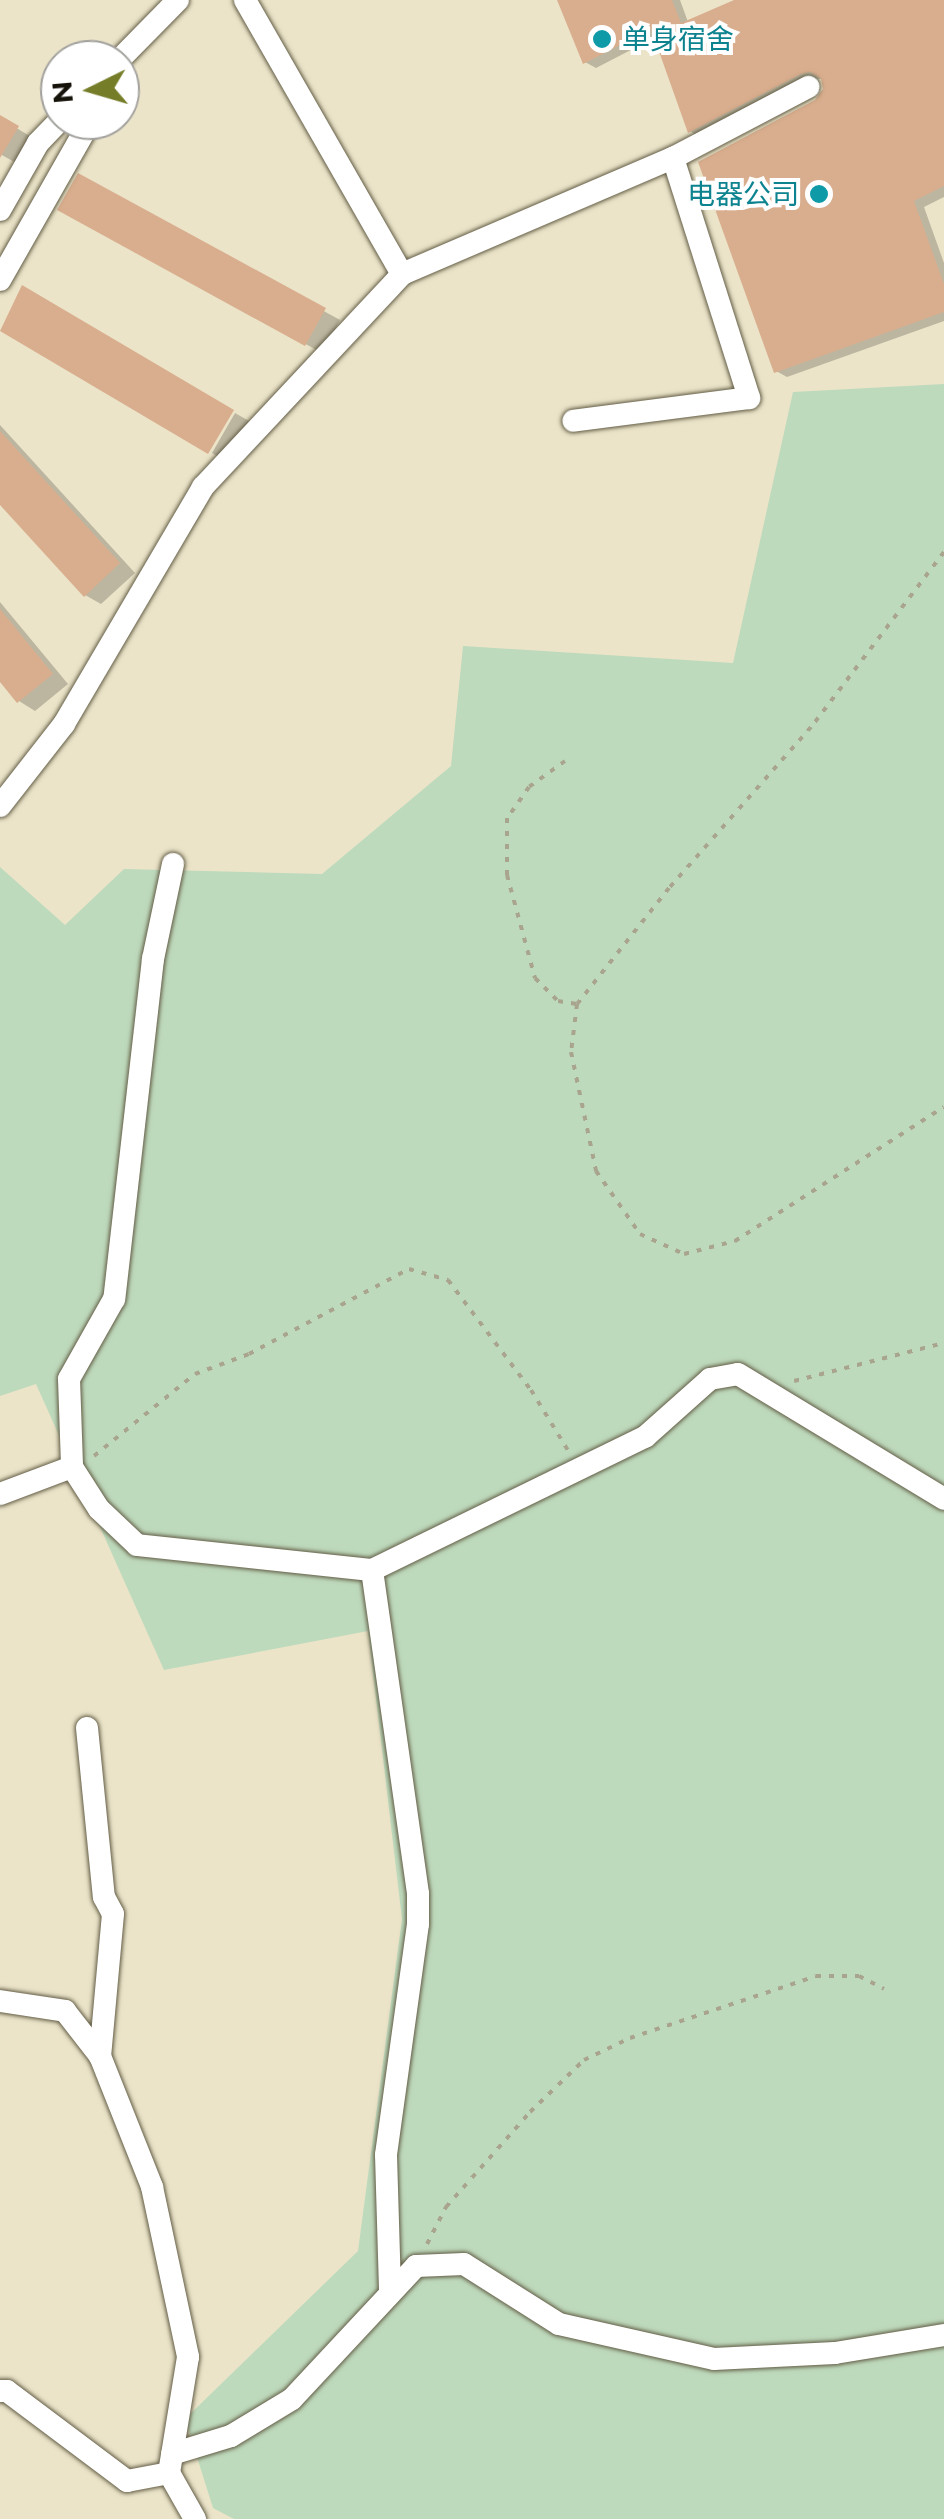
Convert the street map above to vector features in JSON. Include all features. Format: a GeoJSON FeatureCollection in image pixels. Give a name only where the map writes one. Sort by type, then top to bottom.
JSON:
{"type":"FeatureCollection","features":[{"type":"Feature","properties":{"kind":"street"},"geometry":{"type":"LineString","coordinates":[[139,40],[178,0]]}},
{"type":"Feature","properties":{"kind":"street"},"geometry":{"type":"LineString","coordinates":[[245,0],[402,274]]}},
{"type":"Feature","properties":{"kind":"street"},"geometry":{"type":"LineString","coordinates":[[0,806],[64,724],[203,487],[402,274],[673,158],[808,87]]}},
{"type":"Feature","properties":{"kind":"street"},"geometry":{"type":"LineString","coordinates":[[0,210],[41,140]]}},
{"type":"Feature","properties":{"kind":"street"},"geometry":{"type":"LineString","coordinates":[[0,280],[80,140]]}},
{"type":"Feature","properties":{"kind":"street"},"geometry":{"type":"LineString","coordinates":[[574,421],[749,398],[673,158]]}},
{"type":"Feature","properties":{"kind":"street"},"geometry":{"type":"LineString","coordinates":[[173,864],[154,959],[114,1299],[69,1379],[72,1467],[99,1509],[137,1545],[372,1570],[645,1437],[710,1379],[738,1374],[944,1499]]}},
{"type":"Feature","properties":{"kind":"street"},"geometry":{"type":"LineString","coordinates":[[0,1494],[72,1467]]}},
{"type":"Feature","properties":{"kind":"street"},"geometry":{"type":"LineString","coordinates":[[372,1570],[418,1894],[418,1924],[386,2155],[390,2293]]}},
{"type":"Feature","properties":{"kind":"street"},"geometry":{"type":"LineString","coordinates":[[87,1728],[104,1897],[113,1914],[100,2056]]}},
{"type":"Feature","properties":{"kind":"street"},"geometry":{"type":"LineString","coordinates":[[0,2001],[65,2011],[100,2056],[152,2187],[188,2356],[170,2463],[194,2519]]}},
{"type":"Feature","properties":{"kind":"street"},"geometry":{"type":"LineString","coordinates":[[0,2391],[7,2390],[127,2480],[230,2436],[292,2399],[416,2266],[464,2264],[560,2324],[714,2359],[834,2353],[944,2335]]}},
{"type":"Feature","properties":{"kind":"path"},"geometry":{"type":"LineString","coordinates":[[943,552],[811,727],[668,888],[577,1004],[572,1052],[596,1171],[640,1234],[684,1254],[735,1242],[944,1108]]}},
{"type":"Feature","properties":{"kind":"path"},"geometry":{"type":"LineString","coordinates":[[565,761],[529,787],[508,818],[507,875],[536,978],[558,1000],[577,1004]]}},
{"type":"Feature","properties":{"kind":"path"},"geometry":{"type":"LineString","coordinates":[[72,1467],[97,1455],[196,1374],[249,1354],[409,1269],[448,1280],[530,1390],[580,1469]]}},
{"type":"Feature","properties":{"kind":"path"},"geometry":{"type":"LineString","coordinates":[[762,1388],[944,1343]]}},
{"type":"Feature","properties":{"kind":"path"},"geometry":{"type":"LineString","coordinates":[[416,2266],[446,2206],[530,2112],[584,2060],[630,2038],[816,1976],[859,1976],[884,1989]]}},
{"type":"Feature","properties":{"kind":"green space"},"geometry":{"type":"Polygon","coordinates":[[[944,384],[944,2519],[234,2519],[213,2508],[185,2419],[358,2251],[402,1919],[368,1631],[164,1670],[36,1384],[0,1396],[0,867],[65,925],[124,869],[322,874],[451,766],[463,646],[733,663],[793,392],[944,384]]]}},
{"type":"Feature","properties":{"kind":"building","name":"电器公司"},"geometry":{"type":"Polygon","coordinates":[[[557,0],[672,0],[681,23],[734,0],[944,0],[944,186],[914,201],[944,284],[944,312],[774,373],[698,162],[815,100],[823,89],[821,79],[810,72],[801,74],[688,133],[651,29],[583,64],[557,0]]]}},
{"type":"Feature","properties":{"kind":"building"},"geometry":{"type":"Polygon","coordinates":[[[0,115],[19,126],[0,158],[0,115]]]}},
{"type":"Feature","properties":{"kind":"building"},"geometry":{"type":"Polygon","coordinates":[[[78,173],[326,308],[305,346],[57,210],[78,173]]]}},
{"type":"Feature","properties":{"kind":"building"},"geometry":{"type":"Polygon","coordinates":[[[22,285],[234,410],[208,454],[0,331],[22,285]]]}},
{"type":"Feature","properties":{"kind":"building"},"geometry":{"type":"Polygon","coordinates":[[[0,431],[120,563],[84,597],[0,505],[0,431]]]}},
{"type":"Feature","properties":{"kind":"building"},"geometry":{"type":"Polygon","coordinates":[[[0,609],[53,674],[17,703],[0,682],[0,609]]]}},
{"type":"Feature","properties":{"kind":"place","name":"单身宿舍"},"geometry":{"type":"Point","coordinates":[602,39]}},
{"type":"Feature","properties":{"kind":"place","name":"电器公司"},"geometry":{"type":"Point","coordinates":[819,194]}}]}
